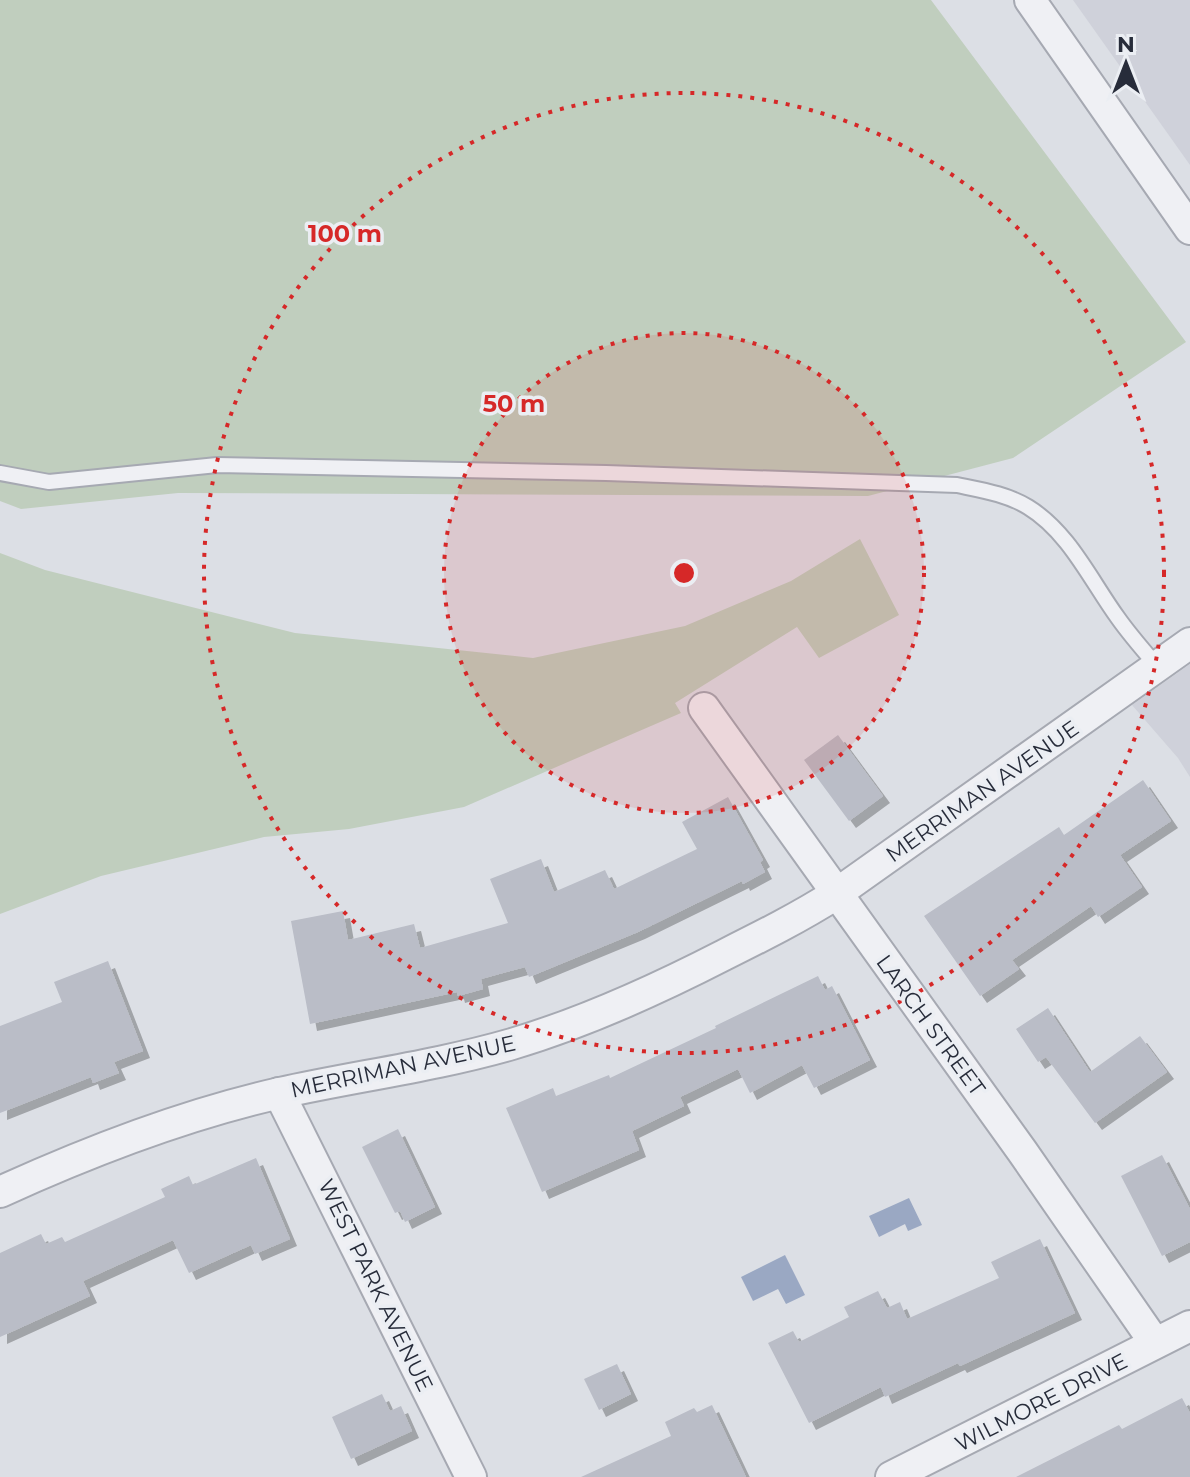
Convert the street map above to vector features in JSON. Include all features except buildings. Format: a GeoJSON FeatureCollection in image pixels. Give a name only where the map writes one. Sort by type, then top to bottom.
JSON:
{"type":"FeatureCollection","features":[{"type":"Feature","properties":{"kind":"street"},"geometry":{"type":"LineString","coordinates":[[1030,0],[1185,214]]}},
{"type":"Feature","properties":{"kind":"street","name":"MERRIMAN AVENUE"},"geometry":{"type":"LineString","coordinates":[[0,1192],[99,1149],[192,1116],[279,1093],[465,1057],[565,1026],[662,987],[797,918],[836,894],[1190,643]]}},
{"type":"Feature","properties":{"kind":"street","name":"LARCH STREET"},"geometry":{"type":"LineString","coordinates":[[704,708],[1022,1151],[1155,1343]]}},
{"type":"Feature","properties":{"kind":"street","name":"WEST PARK AVENUE"},"geometry":{"type":"LineString","coordinates":[[279,1093],[471,1477]]}},
{"type":"Feature","properties":{"kind":"street","name":"WILMORE DRIVE"},"geometry":{"type":"LineString","coordinates":[[891,1477],[1190,1326]]}},
{"type":"Feature","properties":{"kind":"lane"},"geometry":{"type":"LineString","coordinates":[[0,473],[49,482],[217,465],[606,473],[957,485],[995,493],[1025,506],[1055,531],[1085,568],[1118,619],[1157,666]]}},
{"type":"Feature","properties":{"kind":"shaded area"},"geometry":{"type":"Polygon","coordinates":[[[1073,0],[1190,0],[1190,165],[1073,0]]]}},
{"type":"Feature","properties":{"kind":"shaded area"},"geometry":{"type":"Polygon","coordinates":[[[1190,664],[1190,777],[1178,758],[1132,705],[1190,664]]]}},
{"type":"Feature","properties":{"kind":"green space"},"geometry":{"type":"Polygon","coordinates":[[[0,0],[931,0],[1186,342],[1013,458],[868,496],[178,493],[21,509],[0,501],[0,0]]]}},
{"type":"Feature","properties":{"kind":"green space"},"geometry":{"type":"Polygon","coordinates":[[[860,539],[899,615],[819,658],[797,627],[675,703],[681,713],[464,807],[349,829],[264,837],[101,876],[0,914],[0,553],[45,570],[295,633],[533,658],[685,626],[791,581],[860,539]]]}},
{"type":"Feature","properties":{"kind":"water"},"geometry":{"type":"Polygon","coordinates":[[[909,1198],[922,1225],[908,1231],[905,1224],[879,1237],[869,1216],[909,1198]]]}},
{"type":"Feature","properties":{"kind":"water"},"geometry":{"type":"Polygon","coordinates":[[[785,1255],[805,1295],[786,1304],[778,1289],[753,1301],[741,1277],[785,1255]]]}}]}
